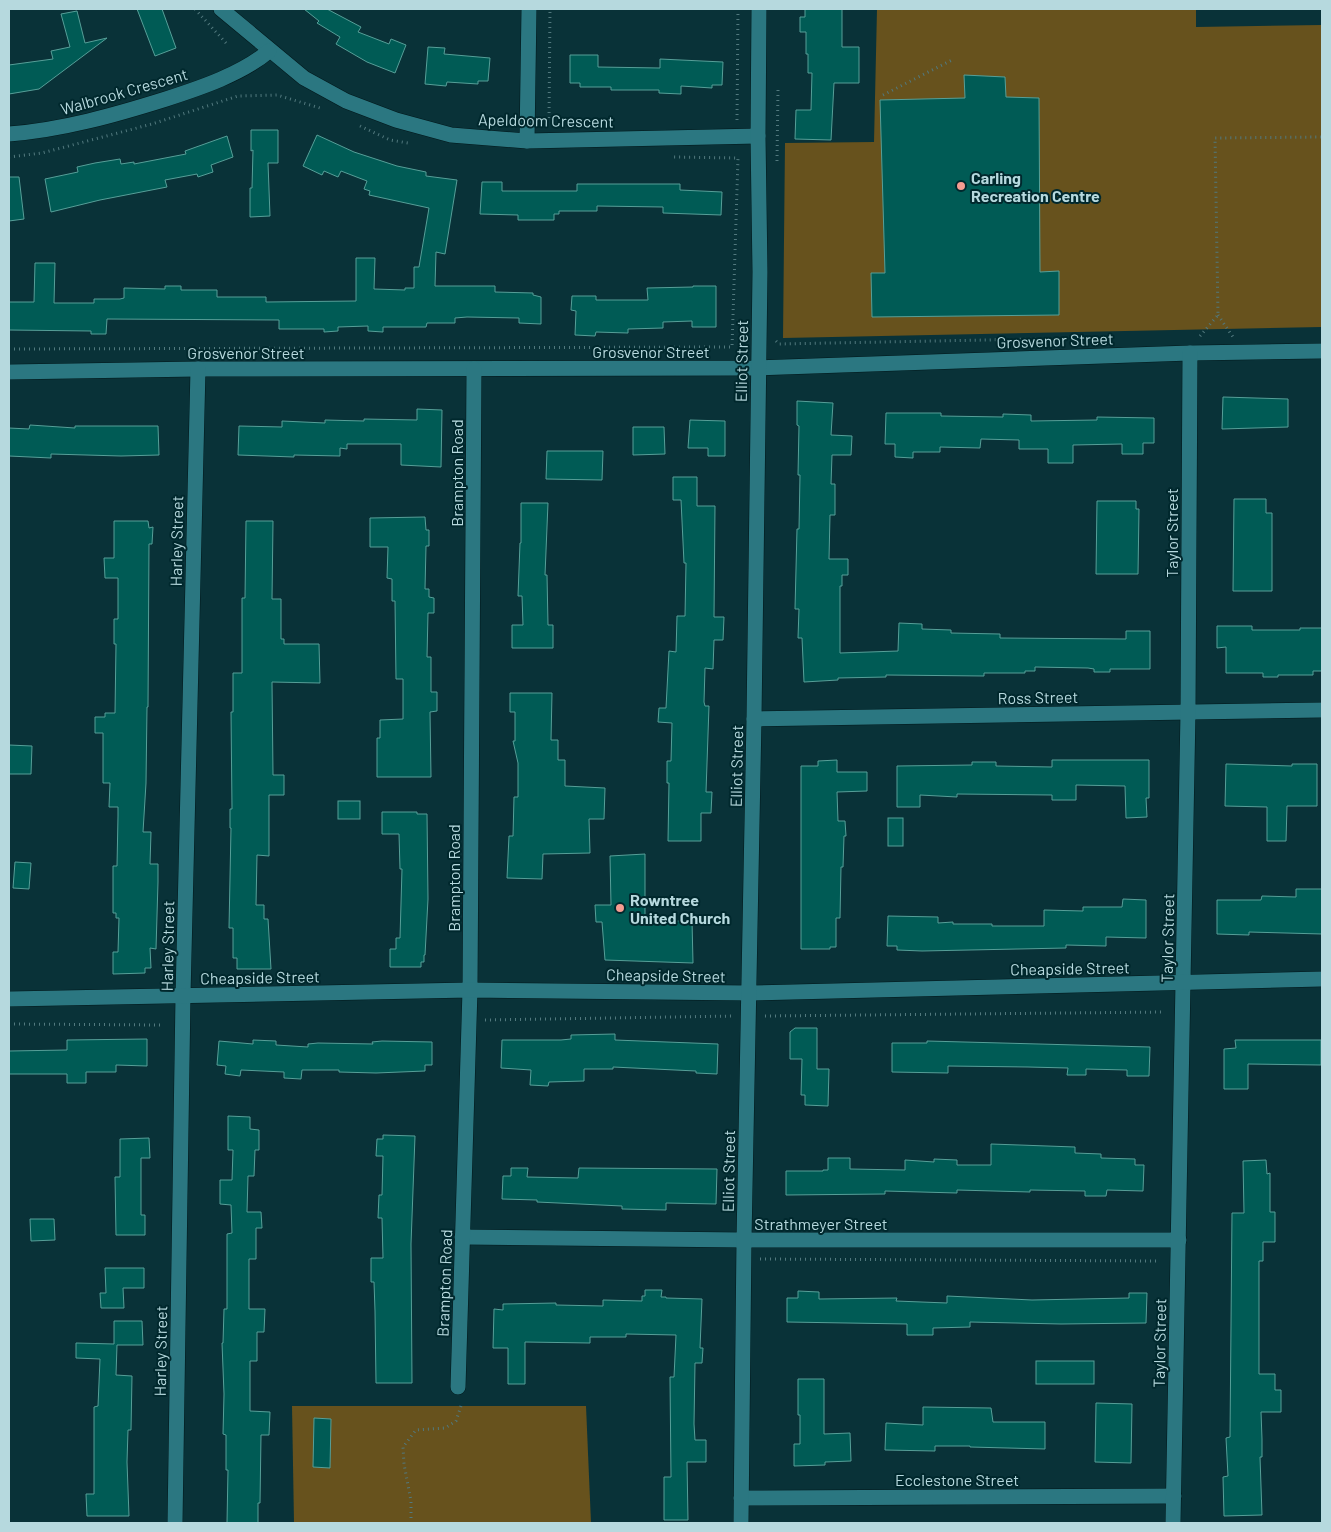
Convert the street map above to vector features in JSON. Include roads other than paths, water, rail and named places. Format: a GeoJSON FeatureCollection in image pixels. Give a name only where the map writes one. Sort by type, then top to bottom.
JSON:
{"type":"FeatureCollection","features":[{"type":"Feature","properties":{"kind":"street","name":"Apeldoom Crescent"},"geometry":{"type":"LineString","coordinates":[[221,9],[304,78],[346,101],[396,120],[451,135],[527,141],[758,136]]}},
{"type":"Feature","properties":{"kind":"street"},"geometry":{"type":"LineString","coordinates":[[527,141],[529,9]]}},
{"type":"Feature","properties":{"kind":"street","name":"Elliot Street"},"geometry":{"type":"LineString","coordinates":[[741,1523],[760,263],[759,9]]}},
{"type":"Feature","properties":{"kind":"street","name":"Walbrook Crescent"},"geometry":{"type":"LineString","coordinates":[[9,134],[35,132],[118,114],[202,87],[258,60],[269,50]]}},
{"type":"Feature","properties":{"kind":"street","name":"Grosvenor Street"},"geometry":{"type":"LineString","coordinates":[[9,372],[198,369],[758,368],[1190,353],[1322,351]]}},
{"type":"Feature","properties":{"kind":"street","name":"Taylor Street"},"geometry":{"type":"LineString","coordinates":[[1173,1523],[1188,712],[1190,353]]}},
{"type":"Feature","properties":{"kind":"street","name":"Harley Street"},"geometry":{"type":"LineString","coordinates":[[175,1523],[183,996],[198,369]]}},
{"type":"Feature","properties":{"kind":"street","name":"Brampton Road"},"geometry":{"type":"LineString","coordinates":[[458,1388],[470,990],[474,369]]}},
{"type":"Feature","properties":{"kind":"street","name":"Ross Street"},"geometry":{"type":"LineString","coordinates":[[754,719],[1322,710]]}},
{"type":"Feature","properties":{"kind":"street","name":"Cheapside Street"},"geometry":{"type":"LineString","coordinates":[[9,999],[470,990],[750,993],[1184,984],[1322,979]]}},
{"type":"Feature","properties":{"kind":"street","name":"Strathmeyer Street"},"geometry":{"type":"LineString","coordinates":[[462,1237],[744,1240],[1179,1240]]}},
{"type":"Feature","properties":{"kind":"street","name":"Ecclestone Street"},"geometry":{"type":"LineString","coordinates":[[741,1498],[1174,1496]]}},
{"type":"Feature","properties":{"kind":"place","name":"Carling Recreation Centre"},"geometry":{"type":"Point","coordinates":[961,186]}},
{"type":"Feature","properties":{"kind":"place","name":"Rowntree United Church"},"geometry":{"type":"Point","coordinates":[620,908]}}]}
